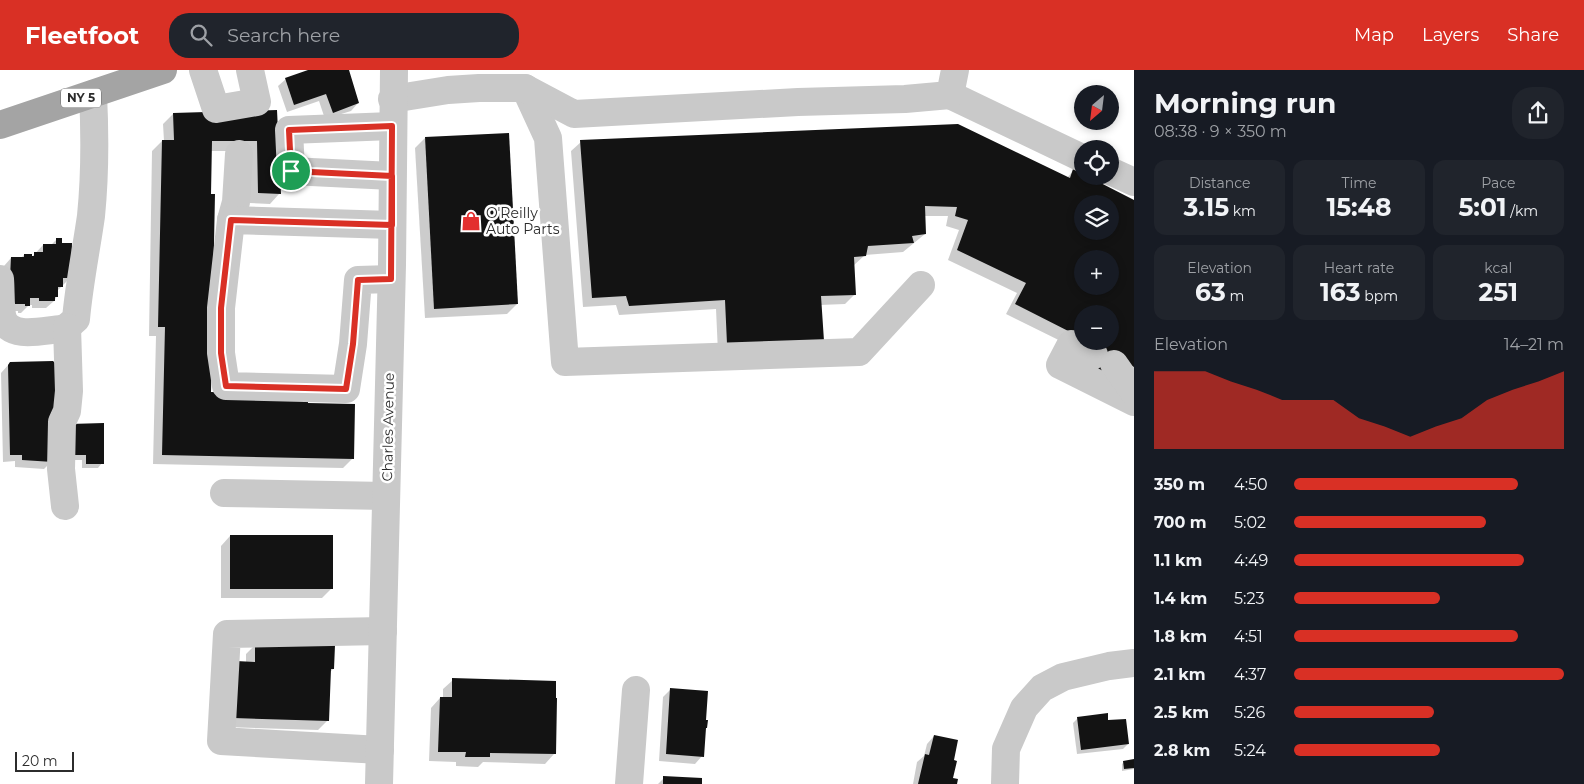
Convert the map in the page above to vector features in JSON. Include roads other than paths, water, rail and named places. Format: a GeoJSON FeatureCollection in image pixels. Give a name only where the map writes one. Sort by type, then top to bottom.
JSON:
{"type":"FeatureCollection","features":[{"type":"Feature","properties":{"kind":"main road","name":"NY 5"},"geometry":{"type":"LineString","coordinates":[[0,125],[163,70]]}},
{"type":"Feature","properties":{"kind":"street"},"geometry":{"type":"LineString","coordinates":[[203,70],[216,109],[257,102],[250,70]]}},
{"type":"Feature","properties":{"kind":"street","name":"Charles Avenue"},"geometry":{"type":"LineString","coordinates":[[379,784],[394,70]]}},
{"type":"Feature","properties":{"kind":"street"},"geometry":{"type":"LineString","coordinates":[[392,99],[448,90],[526,88],[574,114],[798,102],[905,99],[953,83],[1074,153]]}},
{"type":"Feature","properties":{"kind":"street"},"geometry":{"type":"LineString","coordinates":[[526,88],[548,138],[565,362],[859,352],[921,285]]}},
{"type":"Feature","properties":{"kind":"street"},"geometry":{"type":"LineString","coordinates":[[0,279],[2,318],[8,327],[18,332],[61,329],[67,327],[76,319],[78,292],[91,215],[95,131],[93,94]]}},
{"type":"Feature","properties":{"kind":"street"},"geometry":{"type":"LineString","coordinates":[[392,126],[289,130],[291,171],[392,176]]}},
{"type":"Feature","properties":{"kind":"street"},"geometry":{"type":"LineString","coordinates":[[239,154],[236,202],[231,220],[221,308],[221,353],[226,386],[346,389],[353,344],[358,280],[391,279]]}},
{"type":"Feature","properties":{"kind":"street"},"geometry":{"type":"LineString","coordinates":[[1119,175],[1134,182]]}},
{"type":"Feature","properties":{"kind":"street"},"geometry":{"type":"LineString","coordinates":[[231,220],[392,225]]}},
{"type":"Feature","properties":{"kind":"street"},"geometry":{"type":"LineString","coordinates":[[65,506],[61,469],[62,422],[67,411],[69,391],[67,327]]}},
{"type":"Feature","properties":{"kind":"street"},"geometry":{"type":"LineString","coordinates":[[1134,392],[1105,369],[1134,402]]}},
{"type":"Feature","properties":{"kind":"street"},"geometry":{"type":"LineString","coordinates":[[224,492],[386,496]]}},
{"type":"Feature","properties":{"kind":"street"},"geometry":{"type":"LineString","coordinates":[[380,750],[222,741],[227,634],[383,631]]}},
{"type":"Feature","properties":{"kind":"street"},"geometry":{"type":"LineString","coordinates":[[1005,784],[1006,749],[1024,708],[1042,688],[1063,676],[1109,666],[1134,664]]}},
{"type":"Feature","properties":{"kind":"street"},"geometry":{"type":"LineString","coordinates":[[629,784],[636,690]]}},
{"type":"Feature","properties":{"kind":"place","name":"O'Reilly Auto Parts"},"geometry":{"type":"Point","coordinates":[471,221]}}]}
